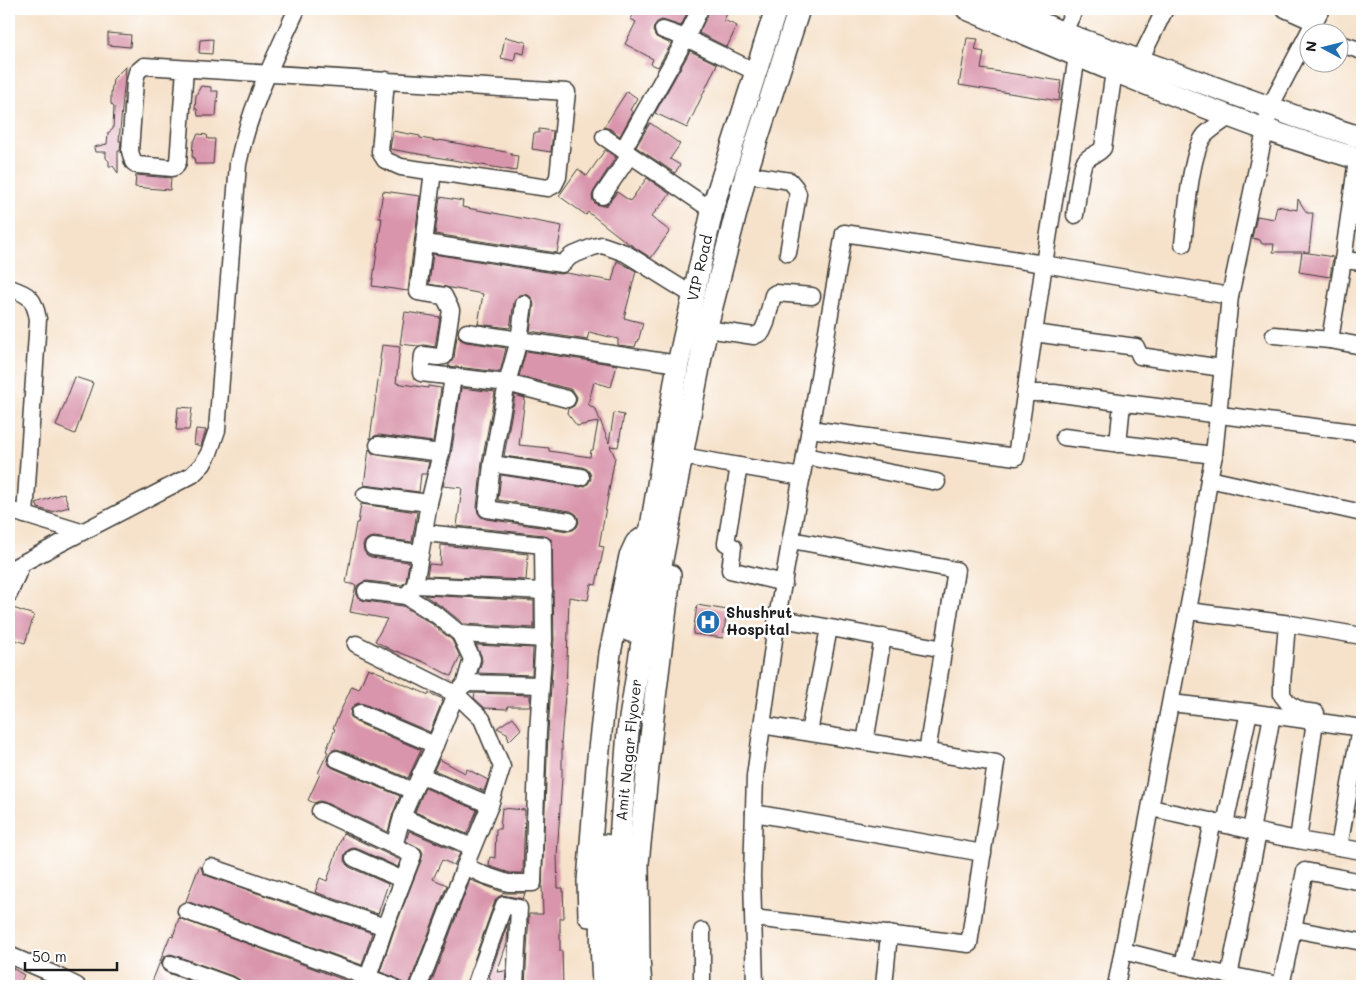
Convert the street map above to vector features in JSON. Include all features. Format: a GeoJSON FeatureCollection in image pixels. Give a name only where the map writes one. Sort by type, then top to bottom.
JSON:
{"type":"FeatureCollection","features":[{"type":"Feature","properties":{"kind":"main road"},"geometry":{"type":"LineString","coordinates":[[767,36],[768,9]]}},
{"type":"Feature","properties":{"kind":"main road","name":"VIP Road"},"geometry":{"type":"LineString","coordinates":[[650,533],[678,364],[713,211],[776,9]]}},
{"type":"Feature","properties":{"kind":"main road","name":"VIP Road"},"geometry":{"type":"LineString","coordinates":[[670,518],[707,329],[746,174],[799,9]]}},
{"type":"Feature","properties":{"kind":"main road"},"geometry":{"type":"LineString","coordinates":[[967,9],[1077,56],[1230,116],[1360,159]]}},
{"type":"Feature","properties":{"kind":"main road"},"geometry":{"type":"LineString","coordinates":[[1010,9],[1063,32],[1270,107],[1362,138]]}},
{"type":"Feature","properties":{"kind":"main road"},"geometry":{"type":"LineString","coordinates":[[641,986],[638,864],[655,698],[674,542],[670,518]]}},
{"type":"Feature","properties":{"kind":"main road","name":"Amit Nagar Flyover"},"geometry":{"type":"LineString","coordinates":[[603,986],[604,863],[616,726],[628,644],[653,561],[670,518]]}},
{"type":"Feature","properties":{"kind":"main road"},"geometry":{"type":"LineString","coordinates":[[592,986],[588,881],[597,768],[610,653],[630,556],[636,544],[650,533]]}},
{"type":"Feature","properties":{"kind":"main road","name":"Amit Nagar Flyover"},"geometry":{"type":"LineString","coordinates":[[621,986],[618,866],[628,731],[653,561],[650,533]]}},
{"type":"Feature","properties":{"kind":"street"},"geometry":{"type":"LineString","coordinates":[[9,594],[15,567],[192,475],[203,464],[209,454],[218,430],[238,164],[253,107],[266,74],[297,9]]}},
{"type":"Feature","properties":{"kind":"street"},"geometry":{"type":"LineString","coordinates":[[602,196],[700,9]]}},
{"type":"Feature","properties":{"kind":"street"},"geometry":{"type":"LineString","coordinates":[[1063,32],[1075,9]]}},
{"type":"Feature","properties":{"kind":"street"},"geometry":{"type":"LineString","coordinates":[[1140,60],[1165,9]]}},
{"type":"Feature","properties":{"kind":"street"},"geometry":{"type":"LineString","coordinates":[[1285,9],[1309,22]]}},
{"type":"Feature","properties":{"kind":"street"},"geometry":{"type":"LineString","coordinates":[[663,30],[686,38],[756,72]]}},
{"type":"Feature","properties":{"kind":"street"},"geometry":{"type":"LineString","coordinates":[[1348,46],[1362,51]]}},
{"type":"Feature","properties":{"kind":"street"},"geometry":{"type":"LineString","coordinates":[[1116,986],[1196,568],[1214,456],[1230,296],[1270,107],[1298,53]]}},
{"type":"Feature","properties":{"kind":"street"},"geometry":{"type":"LineString","coordinates":[[810,429],[1016,457],[1077,56]]}},
{"type":"Feature","properties":{"kind":"street"},"geometry":{"type":"LineString","coordinates":[[184,69],[178,162],[172,168],[137,165],[133,162],[130,151],[135,81],[137,72],[144,66],[386,80],[567,92],[558,178],[554,185],[548,188],[433,172],[401,167],[384,160],[380,152],[386,80]]}},
{"type":"Feature","properties":{"kind":"street"},"geometry":{"type":"LineString","coordinates":[[1075,215],[1083,164],[1088,157],[1099,153],[1102,148],[1114,70]]}},
{"type":"Feature","properties":{"kind":"street"},"geometry":{"type":"LineString","coordinates":[[1183,244],[1197,152],[1205,136],[1230,116]]}},
{"type":"Feature","properties":{"kind":"street"},"geometry":{"type":"LineString","coordinates":[[604,137],[713,211]]}},
{"type":"Feature","properties":{"kind":"street"},"geometry":{"type":"LineString","coordinates":[[1330,340],[1360,159]]}},
{"type":"Feature","properties":{"kind":"street"},"geometry":{"type":"LineString","coordinates":[[433,172],[418,292],[444,296],[451,310],[444,356],[423,355],[421,373],[508,384],[567,399]]}},
{"type":"Feature","properties":{"kind":"street"},"geometry":{"type":"LineString","coordinates":[[746,174],[790,181],[795,187],[798,194],[788,253]]}},
{"type":"Feature","properties":{"kind":"street"},"geometry":{"type":"LineString","coordinates":[[755,986],[752,876],[755,776],[777,618],[844,233],[1044,264],[1230,296]]}},
{"type":"Feature","properties":{"kind":"street"},"geometry":{"type":"LineString","coordinates":[[425,242],[562,264],[571,256],[602,245],[624,253],[694,296]]}},
{"type":"Feature","properties":{"kind":"street"},"geometry":{"type":"LineString","coordinates":[[1343,260],[1362,262]]}},
{"type":"Feature","properties":{"kind":"street"},"geometry":{"type":"LineString","coordinates":[[9,288],[23,292],[32,299],[36,307],[38,319],[25,515]]}},
{"type":"Feature","properties":{"kind":"street"},"geometry":{"type":"LineString","coordinates":[[707,329],[754,336],[762,332],[766,324],[773,295],[776,293],[812,296]]}},
{"type":"Feature","properties":{"kind":"street"},"geometry":{"type":"LineString","coordinates":[[524,304],[492,464],[487,509],[569,521]]}},
{"type":"Feature","properties":{"kind":"street"},"geometry":{"type":"LineString","coordinates":[[467,332],[678,364]]}},
{"type":"Feature","properties":{"kind":"street"},"geometry":{"type":"LineString","coordinates":[[1034,333],[1136,347],[1140,356],[1222,368]]}},
{"type":"Feature","properties":{"kind":"street"},"geometry":{"type":"LineString","coordinates":[[1274,335],[1330,340],[1362,346]]}},
{"type":"Feature","properties":{"kind":"street"},"geometry":{"type":"LineString","coordinates":[[410,590],[425,533],[429,503],[441,453],[453,377]]}},
{"type":"Feature","properties":{"kind":"street"},"geometry":{"type":"LineString","coordinates":[[1025,394],[1054,393],[1362,432]]}},
{"type":"Feature","properties":{"kind":"street"},"geometry":{"type":"LineString","coordinates":[[1118,444],[1122,403]]}},
{"type":"Feature","properties":{"kind":"street"},"geometry":{"type":"LineString","coordinates":[[1064,437],[1214,456]]}},
{"type":"Feature","properties":{"kind":"street"},"geometry":{"type":"LineString","coordinates":[[378,445],[441,453]]}},
{"type":"Feature","properties":{"kind":"street"},"geometry":{"type":"LineString","coordinates":[[682,456],[802,477]]}},
{"type":"Feature","properties":{"kind":"street"},"geometry":{"type":"LineString","coordinates":[[805,456],[937,482]]}},
{"type":"Feature","properties":{"kind":"street"},"geometry":{"type":"LineString","coordinates":[[492,464],[581,477]]}},
{"type":"Feature","properties":{"kind":"street"},"geometry":{"type":"LineString","coordinates":[[738,466],[726,543],[733,547],[730,570],[784,583]]}},
{"type":"Feature","properties":{"kind":"street"},"geometry":{"type":"LineString","coordinates":[[1209,479],[1362,513]]}},
{"type":"Feature","properties":{"kind":"street"},"geometry":{"type":"LineString","coordinates":[[365,495],[429,503]]}},
{"type":"Feature","properties":{"kind":"street"},"geometry":{"type":"LineString","coordinates":[[9,510],[81,532]]}},
{"type":"Feature","properties":{"kind":"street"},"geometry":{"type":"LineString","coordinates":[[425,533],[543,545],[544,640],[533,883],[508,883],[465,866]]}},
{"type":"Feature","properties":{"kind":"street"},"geometry":{"type":"LineString","coordinates":[[791,540],[956,570],[927,752]]}},
{"type":"Feature","properties":{"kind":"street"},"geometry":{"type":"LineString","coordinates":[[373,547],[420,554]]}},
{"type":"Feature","properties":{"kind":"street"},"geometry":{"type":"LineString","coordinates":[[394,846],[402,817],[472,659],[460,634],[410,590]]}},
{"type":"Feature","properties":{"kind":"street"},"geometry":{"type":"LineString","coordinates":[[366,591],[544,591]]}},
{"type":"Feature","properties":{"kind":"street"},"geometry":{"type":"LineString","coordinates":[[1188,611],[1362,636]]}},
{"type":"Feature","properties":{"kind":"street"},"geometry":{"type":"LineString","coordinates":[[777,618],[944,649]]}},
{"type":"Feature","properties":{"kind":"street"},"geometry":{"type":"LineString","coordinates":[[1287,624],[1282,695],[1289,704],[1302,711],[1362,726]]}},
{"type":"Feature","properties":{"kind":"street"},"geometry":{"type":"LineString","coordinates":[[809,732],[829,628]]}},
{"type":"Feature","properties":{"kind":"street"},"geometry":{"type":"LineString","coordinates":[[460,634],[544,640]]}},
{"type":"Feature","properties":{"kind":"street"},"geometry":{"type":"LineString","coordinates":[[865,742],[883,638]]}},
{"type":"Feature","properties":{"kind":"street"},"geometry":{"type":"LineString","coordinates":[[356,644],[460,688],[541,684]]}},
{"type":"Feature","properties":{"kind":"street"},"geometry":{"type":"LineString","coordinates":[[419,986],[490,805],[502,767],[482,719],[460,688]]}},
{"type":"Feature","properties":{"kind":"street"},"geometry":{"type":"LineString","coordinates":[[1171,703],[1315,722],[1362,726]]}},
{"type":"Feature","properties":{"kind":"street"},"geometry":{"type":"LineString","coordinates":[[1183,966],[1249,712]]}},
{"type":"Feature","properties":{"kind":"street"},"geometry":{"type":"LineString","coordinates":[[360,713],[435,745]]}},
{"type":"Feature","properties":{"kind":"street"},"geometry":{"type":"LineString","coordinates":[[1229,976],[1272,715]]}},
{"type":"Feature","properties":{"kind":"street"},"geometry":{"type":"LineString","coordinates":[[1298,840],[1315,722]]}},
{"type":"Feature","properties":{"kind":"street"},"geometry":{"type":"LineString","coordinates":[[754,918],[969,944],[996,763],[762,725]]}},
{"type":"Feature","properties":{"kind":"street"},"geometry":{"type":"LineString","coordinates":[[1339,847],[1362,726]]}},
{"type":"Feature","properties":{"kind":"street"},"geometry":{"type":"LineString","coordinates":[[337,759],[413,792]]}},
{"type":"Feature","properties":{"kind":"street"},"geometry":{"type":"LineString","coordinates":[[420,775],[490,805]]}},
{"type":"Feature","properties":{"kind":"street"},"geometry":{"type":"LineString","coordinates":[[1151,808],[1254,832],[1362,851]]}},
{"type":"Feature","properties":{"kind":"street"},"geometry":{"type":"LineString","coordinates":[[320,811],[413,855],[402,880],[366,982]]}},
{"type":"Feature","properties":{"kind":"street"},"geometry":{"type":"LineString","coordinates":[[754,813],[983,854]]}},
{"type":"Feature","properties":{"kind":"street"},"geometry":{"type":"LineString","coordinates":[[402,817],[472,847]]}},
{"type":"Feature","properties":{"kind":"street"},"geometry":{"type":"LineString","coordinates":[[354,858],[402,880]]}},
{"type":"Feature","properties":{"kind":"street"},"geometry":{"type":"LineString","coordinates":[[211,866],[385,927]]}},
{"type":"Feature","properties":{"kind":"street"},"geometry":{"type":"LineString","coordinates":[[1123,951],[1183,966],[1282,986],[1305,871],[1362,882]]}},
{"type":"Feature","properties":{"kind":"street"},"geometry":{"type":"LineString","coordinates":[[475,986],[504,905],[518,908],[515,986]]}},
{"type":"Feature","properties":{"kind":"street"},"geometry":{"type":"LineString","coordinates":[[186,911],[366,982],[391,986]]}},
{"type":"Feature","properties":{"kind":"street"},"geometry":{"type":"LineString","coordinates":[[1293,929],[1362,942]]}},
{"type":"Feature","properties":{"kind":"street"},"geometry":{"type":"LineString","coordinates":[[702,931],[702,986]]}},
{"type":"Feature","properties":{"kind":"street"},"geometry":{"type":"LineString","coordinates":[[884,986],[889,934]]}},
{"type":"Feature","properties":{"kind":"street"},"geometry":{"type":"LineString","coordinates":[[9,955],[48,979],[77,986]]}},
{"type":"Feature","properties":{"kind":"street"},"geometry":{"type":"LineString","coordinates":[[171,964],[194,980],[232,986]]}},
{"type":"Feature","properties":{"kind":"building"},"geometry":{"type":"Polygon","coordinates":[[[636,9],[689,9],[681,26],[662,20],[654,26],[653,31],[656,37],[671,44],[658,67],[651,64],[653,59],[625,44],[636,22],[631,19],[636,9]]]}},
{"type":"Feature","properties":{"kind":"building"},"geometry":{"type":"Polygon","coordinates":[[[710,9],[729,9],[724,20],[737,26],[727,47],[699,33],[710,9]]]}},
{"type":"Feature","properties":{"kind":"building"},"geometry":{"type":"Polygon","coordinates":[[[108,33],[131,35],[130,47],[108,45],[108,33]]]}},
{"type":"Feature","properties":{"kind":"building"},"geometry":{"type":"Polygon","coordinates":[[[505,37],[526,42],[524,54],[516,52],[514,61],[501,58],[505,37]]]}},
{"type":"Feature","properties":{"kind":"building"},"geometry":{"type":"Polygon","coordinates":[[[967,38],[978,39],[975,50],[984,52],[981,69],[1061,81],[1059,101],[959,85],[967,38]]]}},
{"type":"Feature","properties":{"kind":"building"},"geometry":{"type":"Polygon","coordinates":[[[213,39],[212,54],[199,53],[200,40],[213,39]]]}},
{"type":"Feature","properties":{"kind":"building"},"geometry":{"type":"Polygon","coordinates":[[[690,51],[717,64],[687,128],[655,113],[690,51]]]}},
{"type":"Feature","properties":{"kind":"building"},"geometry":{"type":"Polygon","coordinates":[[[126,66],[119,141],[121,141],[120,151],[118,151],[118,173],[113,166],[109,166],[106,152],[95,152],[94,147],[107,144],[108,133],[113,129],[114,107],[111,104],[111,94],[113,79],[126,66]]]}},
{"type":"Feature","properties":{"kind":"building"},"geometry":{"type":"Polygon","coordinates":[[[201,86],[211,87],[211,91],[218,91],[216,116],[198,116],[197,109],[195,109],[196,95],[201,86]]]}},
{"type":"Feature","properties":{"kind":"building"},"geometry":{"type":"Polygon","coordinates":[[[627,91],[637,98],[630,110],[633,112],[620,136],[604,127],[627,91]]]}},
{"type":"Feature","properties":{"kind":"building"},"geometry":{"type":"Polygon","coordinates":[[[650,123],[680,144],[670,159],[680,165],[675,173],[636,147],[650,123]]]}},
{"type":"Feature","properties":{"kind":"building"},"geometry":{"type":"Polygon","coordinates":[[[539,129],[553,131],[551,152],[532,149],[534,133],[539,133],[539,129]]]}},
{"type":"Feature","properties":{"kind":"building"},"geometry":{"type":"Polygon","coordinates":[[[393,131],[420,136],[420,138],[511,153],[511,155],[518,156],[516,171],[390,149],[393,131]]]}},
{"type":"Feature","properties":{"kind":"building"},"geometry":{"type":"Polygon","coordinates":[[[198,134],[207,135],[208,139],[215,139],[213,164],[195,164],[194,157],[192,157],[193,143],[198,134]]]}},
{"type":"Feature","properties":{"kind":"building"},"geometry":{"type":"Polygon","coordinates":[[[605,150],[616,157],[594,191],[592,196],[596,204],[607,205],[617,192],[630,201],[647,178],[670,194],[651,217],[670,231],[651,258],[625,241],[588,212],[586,215],[559,196],[578,169],[587,176],[605,150]]]}},
{"type":"Feature","properties":{"kind":"building"},"geometry":{"type":"Polygon","coordinates":[[[136,175],[171,178],[170,190],[135,187],[136,175]]]}},
{"type":"Feature","properties":{"kind":"building"},"geometry":{"type":"Polygon","coordinates":[[[383,191],[420,196],[408,291],[372,286],[382,218],[379,218],[383,191]]]}},
{"type":"Feature","properties":{"kind":"building"},"geometry":{"type":"Polygon","coordinates":[[[440,197],[463,201],[462,207],[562,226],[557,253],[435,234],[440,197]]]}},
{"type":"Feature","properties":{"kind":"building"},"geometry":{"type":"Polygon","coordinates":[[[1298,199],[1307,213],[1313,213],[1309,252],[1303,252],[1333,257],[1330,277],[1299,272],[1302,252],[1273,252],[1274,244],[1262,244],[1260,240],[1252,238],[1257,216],[1274,219],[1277,206],[1297,210],[1298,199]]]}},
{"type":"Feature","properties":{"kind":"building"},"geometry":{"type":"Polygon","coordinates":[[[433,254],[612,281],[617,261],[636,271],[624,318],[643,323],[638,342],[635,347],[618,345],[618,339],[589,332],[587,340],[530,331],[534,305],[530,296],[525,294],[520,295],[514,302],[510,328],[478,324],[483,294],[429,284],[433,254]]]}},
{"type":"Feature","properties":{"kind":"building"},"geometry":{"type":"Polygon","coordinates":[[[405,312],[440,317],[435,347],[400,344],[405,312]]]}},
{"type":"Feature","properties":{"kind":"building"},"geometry":{"type":"Polygon","coordinates":[[[457,336],[466,342],[506,348],[500,372],[448,366],[454,358],[457,336]]]}},
{"type":"Feature","properties":{"kind":"building"},"geometry":{"type":"Polygon","coordinates":[[[382,345],[400,347],[396,383],[441,388],[433,442],[379,435],[370,439],[382,345]]]}},
{"type":"Feature","properties":{"kind":"building"},"geometry":{"type":"Polygon","coordinates":[[[526,351],[617,365],[611,387],[594,382],[588,404],[596,410],[609,443],[614,413],[624,415],[618,447],[610,446],[615,457],[599,546],[604,547],[596,585],[591,584],[588,600],[569,597],[566,695],[561,743],[562,777],[557,856],[558,888],[563,888],[564,918],[560,918],[560,951],[562,951],[563,986],[525,986],[529,914],[543,914],[542,886],[548,732],[554,640],[552,540],[544,535],[457,526],[462,488],[443,486],[451,455],[461,388],[495,392],[482,462],[478,513],[486,519],[568,531],[577,527],[578,517],[571,511],[498,500],[501,475],[580,487],[588,484],[591,479],[587,469],[582,467],[504,456],[515,395],[525,398],[519,445],[549,448],[549,451],[590,457],[591,450],[593,450],[598,422],[577,426],[567,413],[568,409],[574,406],[577,397],[570,389],[519,376],[526,351]]]}},
{"type":"Feature","properties":{"kind":"building"},"geometry":{"type":"Polygon","coordinates":[[[75,377],[93,383],[75,434],[56,426],[75,377]]]}},
{"type":"Feature","properties":{"kind":"building"},"geometry":{"type":"Polygon","coordinates":[[[178,407],[192,408],[189,430],[176,430],[178,407]]]}},
{"type":"Feature","properties":{"kind":"building"},"geometry":{"type":"Polygon","coordinates":[[[196,429],[206,430],[201,446],[194,444],[196,429]]]}},
{"type":"Feature","properties":{"kind":"building"},"geometry":{"type":"Polygon","coordinates":[[[369,449],[377,455],[429,462],[426,474],[421,474],[419,492],[364,485],[369,449]]]}},
{"type":"Feature","properties":{"kind":"building"},"geometry":{"type":"Polygon","coordinates":[[[64,493],[69,507],[51,512],[38,508],[36,503],[64,493]]]}},
{"type":"Feature","properties":{"kind":"building"},"geometry":{"type":"Polygon","coordinates":[[[361,504],[417,512],[412,542],[374,537],[369,538],[363,545],[364,551],[371,557],[409,562],[406,581],[402,585],[363,582],[356,589],[357,595],[365,601],[403,606],[432,624],[452,640],[460,657],[451,676],[424,662],[395,652],[375,641],[387,619],[350,612],[356,585],[346,583],[361,504]]]}},
{"type":"Feature","properties":{"kind":"building"},"geometry":{"type":"Polygon","coordinates":[[[441,545],[528,554],[526,580],[427,576],[429,564],[440,565],[441,545]]]}},
{"type":"Feature","properties":{"kind":"building"},"geometry":{"type":"Polygon","coordinates":[[[424,595],[534,601],[534,628],[464,624],[424,595]]]}},
{"type":"Feature","properties":{"kind":"building"},"geometry":{"type":"Polygon","coordinates":[[[697,605],[727,610],[723,638],[693,634],[697,605]]]}},
{"type":"Feature","properties":{"kind":"building"},"geometry":{"type":"Polygon","coordinates":[[[13,608],[34,615],[25,643],[9,638],[9,621],[13,608]]]}},
{"type":"Feature","properties":{"kind":"building"},"geometry":{"type":"Polygon","coordinates":[[[476,645],[533,648],[532,675],[478,673],[482,661],[476,645]]]}},
{"type":"Feature","properties":{"kind":"building"},"geometry":{"type":"Polygon","coordinates":[[[368,668],[429,695],[429,693],[443,699],[430,732],[364,704],[358,703],[351,709],[350,715],[356,722],[421,750],[408,778],[340,750],[331,751],[328,756],[327,761],[333,768],[400,796],[388,832],[324,802],[314,803],[308,800],[320,774],[318,773],[328,752],[326,751],[335,729],[333,728],[341,710],[352,686],[359,689],[368,668]]]}},
{"type":"Feature","properties":{"kind":"building"},"geometry":{"type":"Polygon","coordinates":[[[475,693],[530,695],[530,706],[507,706],[508,709],[485,708],[474,698],[475,693]]]}},
{"type":"Feature","properties":{"kind":"building"},"geometry":{"type":"Polygon","coordinates":[[[513,717],[521,729],[509,741],[507,733],[497,728],[513,717]]]}},
{"type":"Feature","properties":{"kind":"building"},"geometry":{"type":"Polygon","coordinates":[[[439,759],[465,773],[467,769],[488,780],[484,791],[434,770],[439,759]]]}},
{"type":"Feature","properties":{"kind":"building"},"geometry":{"type":"Polygon","coordinates":[[[425,788],[477,810],[467,834],[415,812],[425,788]]]}},
{"type":"Feature","properties":{"kind":"building"},"geometry":{"type":"Polygon","coordinates":[[[502,808],[525,810],[523,873],[510,873],[489,866],[490,857],[495,858],[496,829],[500,829],[502,808]]]}},
{"type":"Feature","properties":{"kind":"building"},"geometry":{"type":"Polygon","coordinates":[[[409,831],[460,853],[454,865],[442,860],[433,879],[447,885],[409,985],[380,972],[422,858],[423,853],[421,849],[406,841],[409,831]]]}},
{"type":"Feature","properties":{"kind":"building"},"geometry":{"type":"Polygon","coordinates":[[[343,833],[400,860],[398,867],[358,849],[353,848],[345,854],[344,859],[349,867],[388,884],[378,914],[315,892],[320,878],[327,881],[343,833]]]}},
{"type":"Feature","properties":{"kind":"building"},"geometry":{"type":"Polygon","coordinates":[[[199,867],[208,876],[372,933],[362,965],[186,901],[199,867]]]}},
{"type":"Feature","properties":{"kind":"building"},"geometry":{"type":"Polygon","coordinates":[[[470,880],[505,893],[525,893],[523,899],[502,895],[495,901],[465,986],[430,986],[470,880]]]}},
{"type":"Feature","properties":{"kind":"building"},"geometry":{"type":"Polygon","coordinates":[[[179,918],[355,984],[355,986],[242,986],[240,980],[235,977],[170,954],[162,960],[161,966],[164,971],[203,986],[163,986],[152,982],[170,936],[173,937],[179,918]]]}},
{"type":"Feature","properties":{"kind":"building"},"geometry":{"type":"Polygon","coordinates":[[[508,923],[507,943],[497,972],[506,971],[505,986],[491,986],[489,977],[508,923]]]}},
{"type":"Feature","properties":{"kind":"building"},"geometry":{"type":"Polygon","coordinates":[[[9,966],[24,975],[19,986],[9,986],[9,966]]]}},
{"type":"Feature","properties":{"kind":"place","name":"Shushrut Hospital"},"geometry":{"type":"Point","coordinates":[708,622]}}]}
